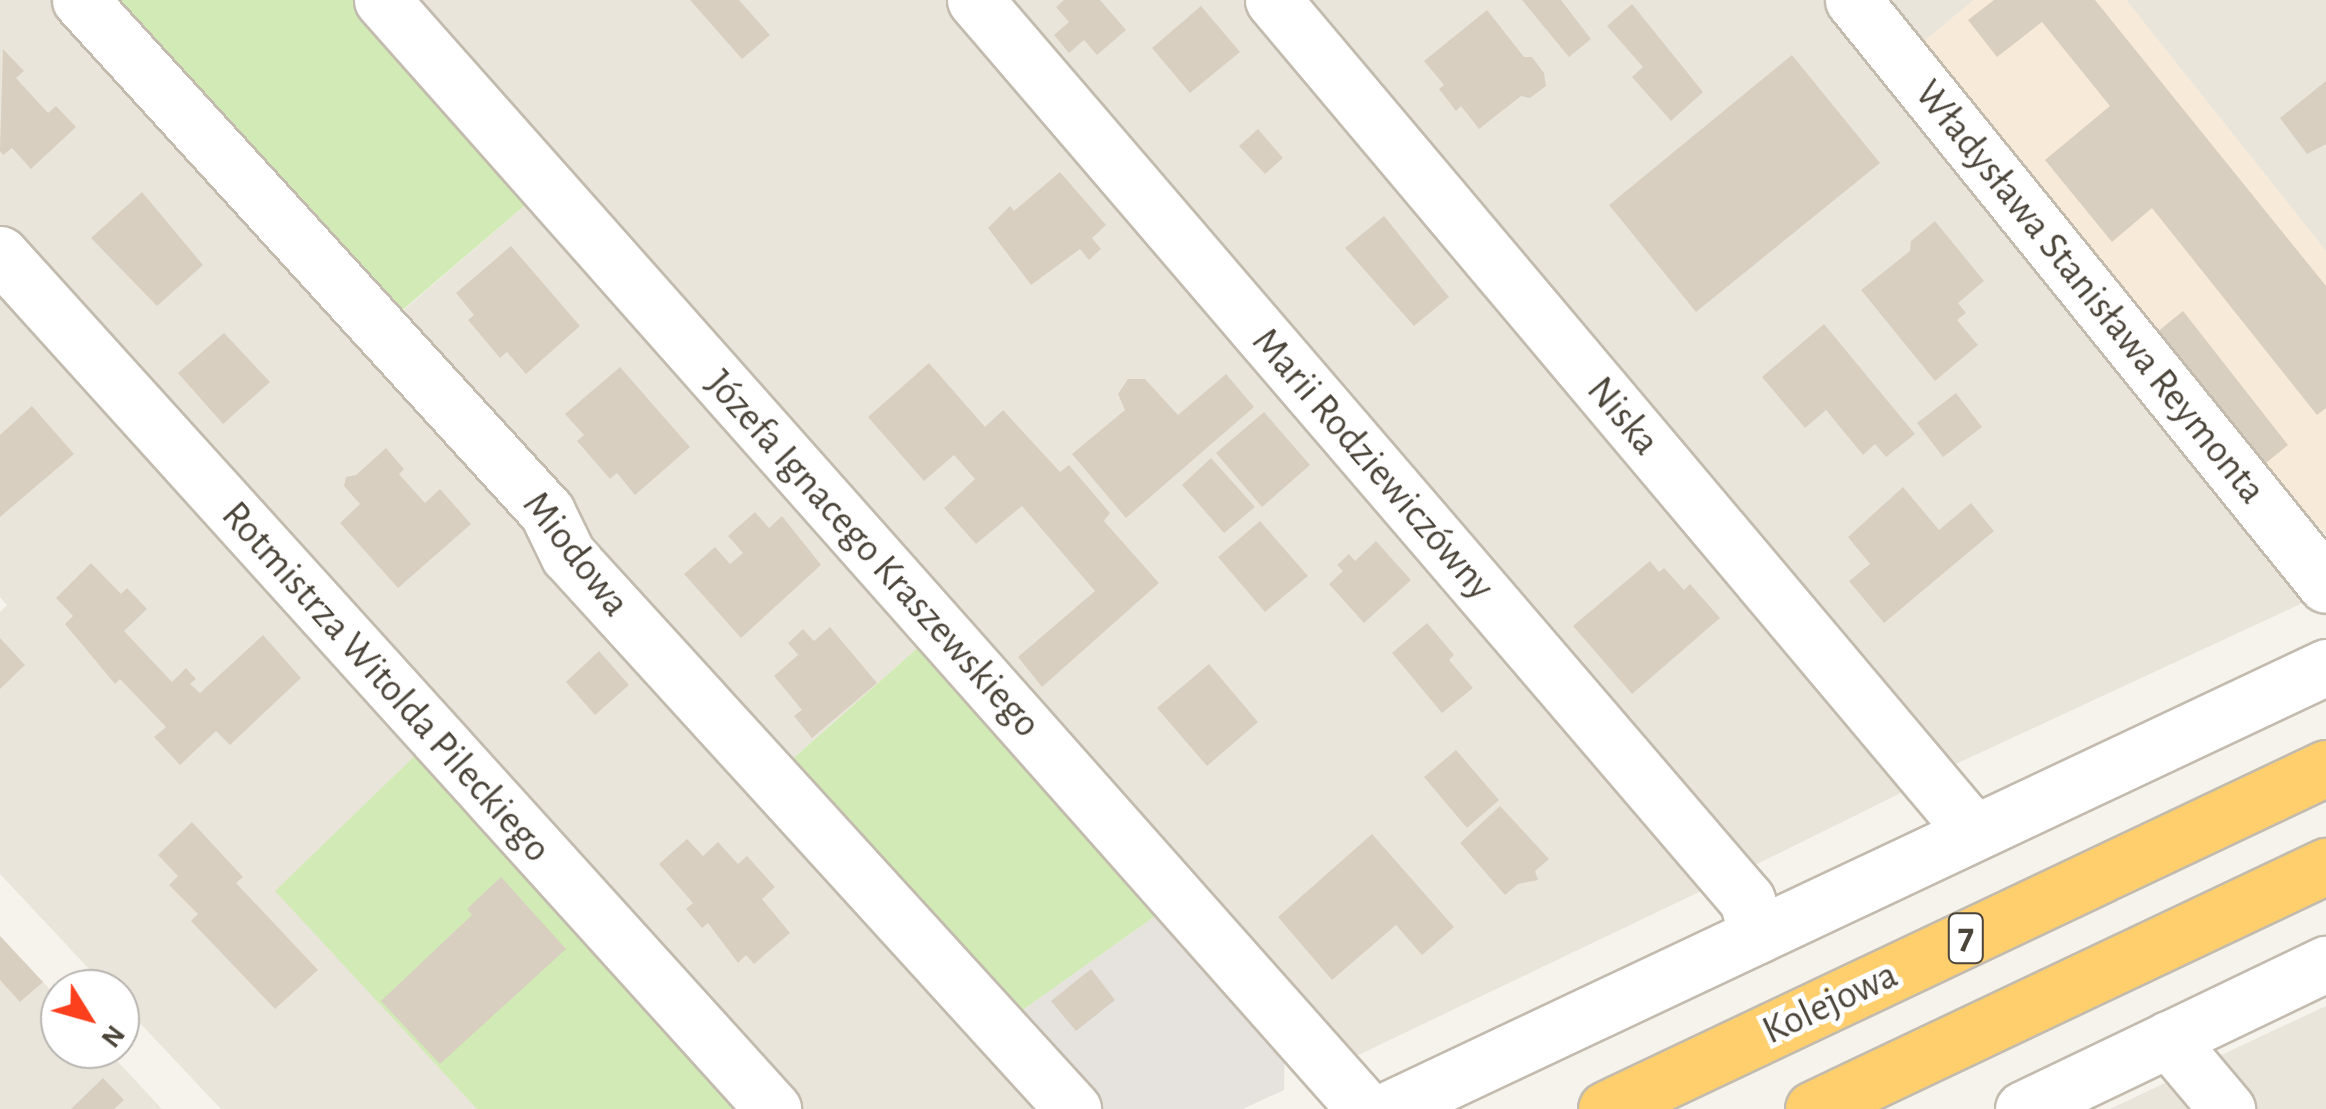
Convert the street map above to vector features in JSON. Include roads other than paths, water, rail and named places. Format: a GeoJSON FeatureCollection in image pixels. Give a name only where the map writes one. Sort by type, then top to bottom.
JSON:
{"type":"FeatureCollection","features":[{"type":"Feature","properties":{"kind":"highway","name":"Kolejowa"},"geometry":{"type":"LineString","coordinates":[[1606,1109],[2326,768]]}},
{"type":"Feature","properties":{"kind":"highway","name":"7"},"geometry":{"type":"LineString","coordinates":[[1812,1109],[2326,866]]}},
{"type":"Feature","properties":{"kind":"street","name":"Miodowa"},"geometry":{"type":"LineString","coordinates":[[80,0],[546,512],[568,555],[1072,1109]]}},
{"type":"Feature","properties":{"kind":"street","name":"Józefa Ignacego Kraszewskiego"},"geometry":{"type":"LineString","coordinates":[[382,0],[1365,1109]]}},
{"type":"Feature","properties":{"kind":"street","name":"Marii Rodziewiczówny"},"geometry":{"type":"LineString","coordinates":[[975,0],[1747,900],[1757,936]]}},
{"type":"Feature","properties":{"kind":"street","name":"Niska"},"geometry":{"type":"LineString","coordinates":[[1273,0],[1961,817],[1968,835]]}},
{"type":"Feature","properties":{"kind":"street","name":"Władysława Stanisława Reymonta"},"geometry":{"type":"LineString","coordinates":[[1853,0],[2326,584]]}},
{"type":"Feature","properties":{"kind":"street","name":"Rotmistrza Witolda Pileckiego"},"geometry":{"type":"LineString","coordinates":[[0,254],[772,1109]]}},
{"type":"Feature","properties":{"kind":"street"},"geometry":{"type":"LineString","coordinates":[[1390,1109],[2326,667]]}},
{"type":"Feature","properties":{"kind":"street"},"geometry":{"type":"LineString","coordinates":[[2022,1109],[2326,964]]}},
{"type":"Feature","properties":{"kind":"street"},"geometry":{"type":"LineString","coordinates":[[2168,1040],[2227,1109]]}}]}
